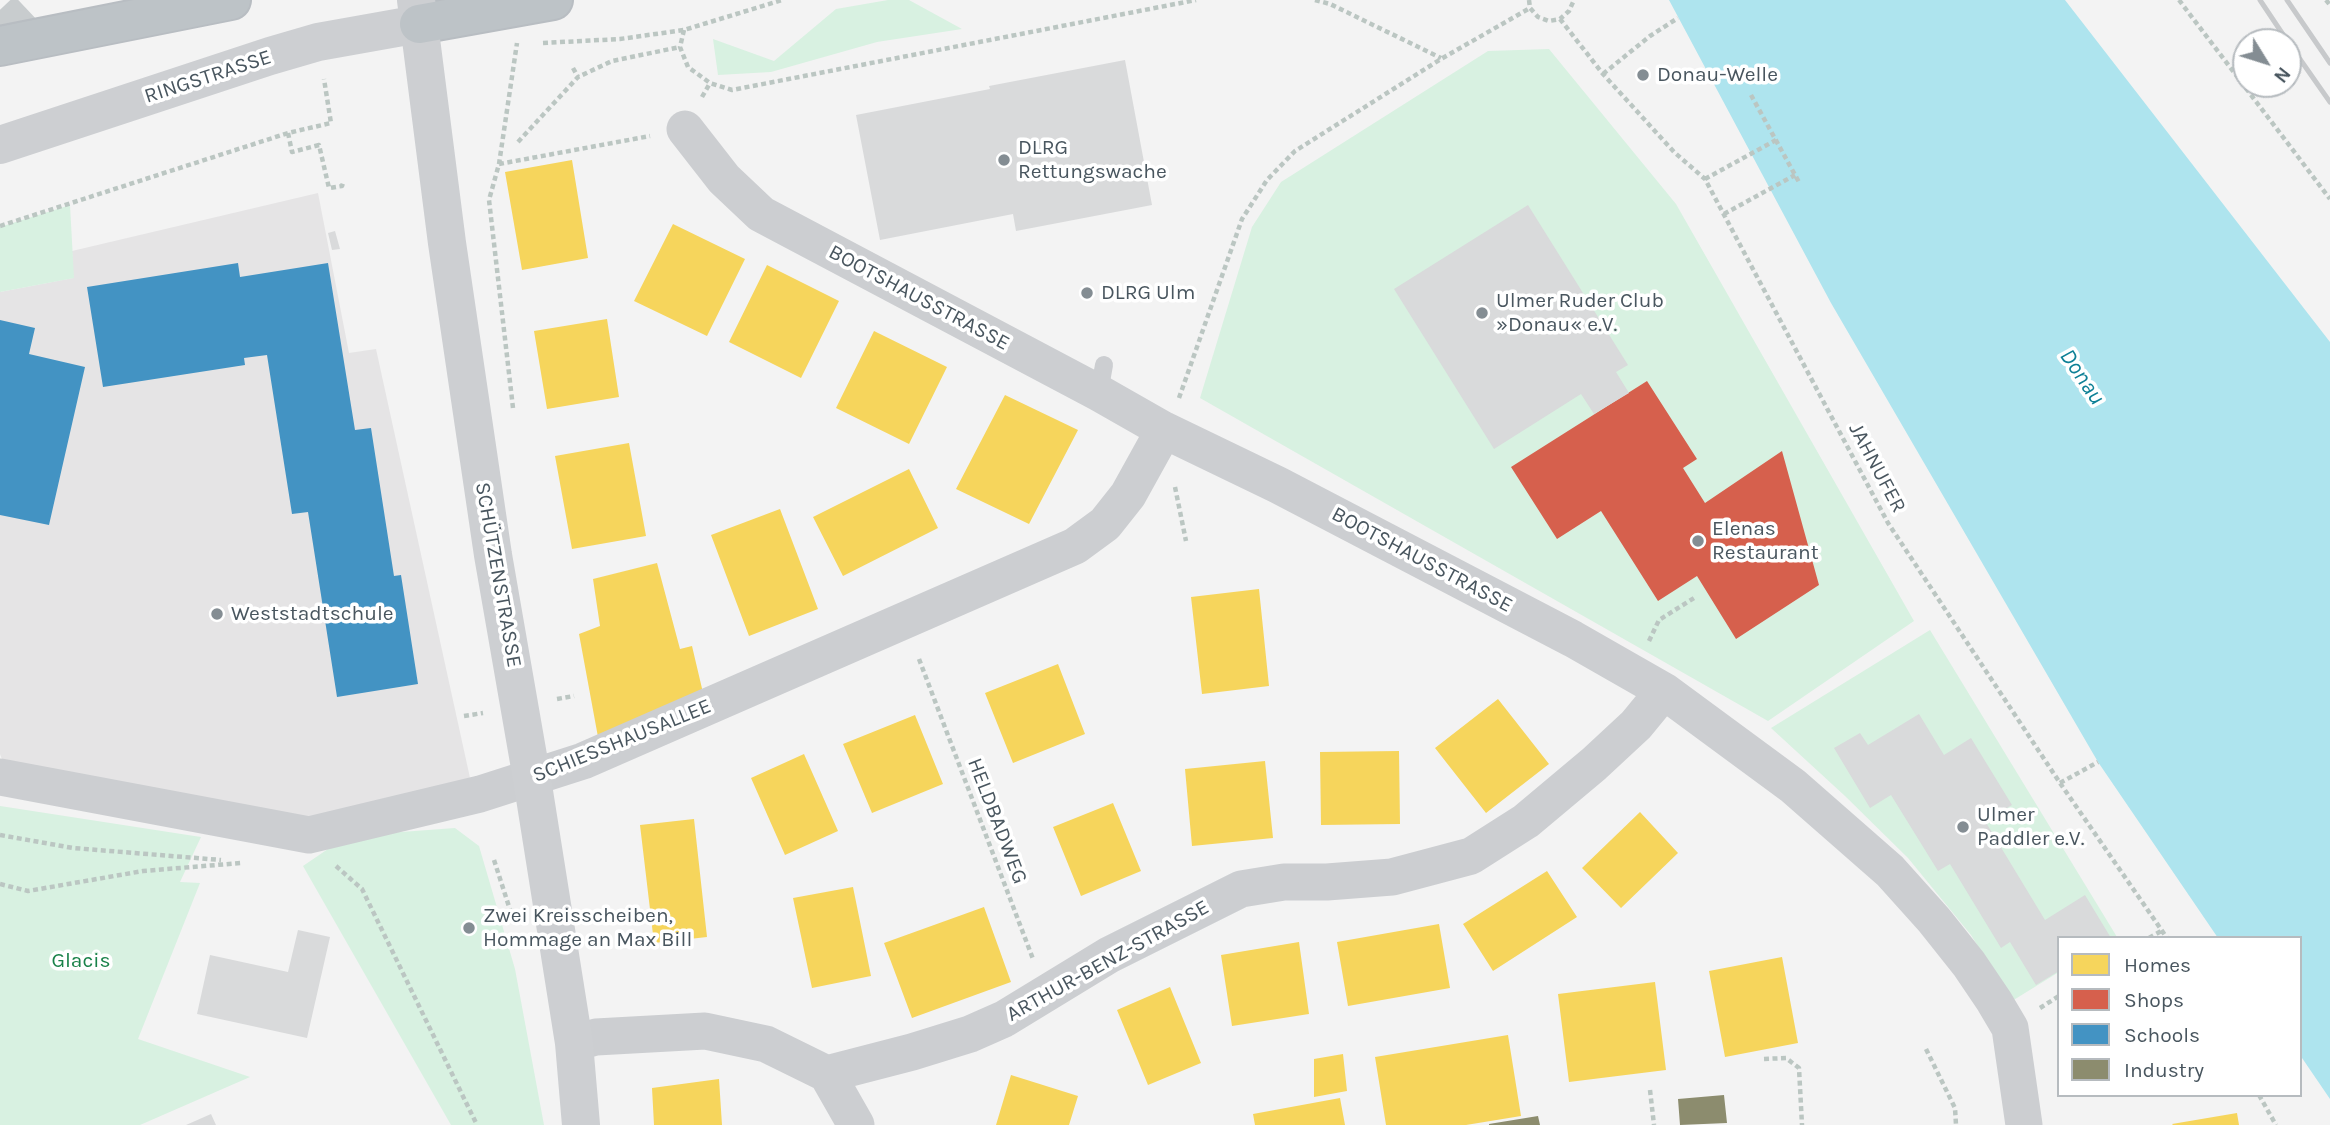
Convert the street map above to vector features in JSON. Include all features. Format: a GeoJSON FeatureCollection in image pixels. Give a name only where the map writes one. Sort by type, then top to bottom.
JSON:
{"type":"FeatureCollection","features":[{"type":"Feature","properties":{"kind":"highway"},"geometry":{"type":"LineString","coordinates":[[0,46],[231,0]]}},
{"type":"Feature","properties":{"kind":"highway"},"geometry":{"type":"LineString","coordinates":[[418,12],[553,0]]}},
{"type":"Feature","properties":{"kind":"street","name":"RINGSTRASSE"},"geometry":{"type":"LineString","coordinates":[[0,145],[270,56],[418,12]]}},
{"type":"Feature","properties":{"kind":"street","name":"SCHÜTZENSTRASSE"},"geometry":{"type":"LineString","coordinates":[[418,12],[447,243],[493,555],[533,779],[574,1043],[581,1125]]}},
{"type":"Feature","properties":{"kind":"street","name":"BOOTSHAUSSTRASSE"},"geometry":{"type":"LineString","coordinates":[[685,129],[723,180],[761,214],[1102,379],[1164,430],[1420,558],[1649,682],[1793,786],[1890,872],[1934,920],[1969,964],[2010,1028],[2019,1124]]}},
{"type":"Feature","properties":{"kind":"street","name":"SCHIESSHAUSALLEE"},"geometry":{"type":"LineString","coordinates":[[0,777],[309,835],[448,803],[533,779],[583,761],[1075,546],[1105,524],[1128,495],[1164,430]]}},
{"type":"Feature","properties":{"kind":"street","name":"ARTHUR-BENZ-STRASSE"},"geometry":{"type":"LineString","coordinates":[[827,1074],[970,1034],[1004,1019],[1109,955],[1241,889],[1284,882],[1392,877],[1471,856],[1526,821],[1636,725],[1649,682]]}},
{"type":"Feature","properties":{"kind":"street"},"geometry":{"type":"LineString","coordinates":[[574,1043],[596,1037],[705,1031],[766,1044],[827,1074],[856,1125]]}},
{"type":"Feature","properties":{"kind":"path"},"geometry":{"type":"LineString","coordinates":[[530,44],[620,39],[684,30],[782,0]]}},
{"type":"Feature","properties":{"kind":"path"},"geometry":{"type":"LineString","coordinates":[[684,30],[680,47],[688,67],[710,83],[732,90],[1196,0]]}},
{"type":"Feature","properties":{"kind":"path"},"geometry":{"type":"LineString","coordinates":[[1315,0],[1341,9],[1441,59]]}},
{"type":"Feature","properties":{"kind":"path"},"geometry":{"type":"LineString","coordinates":[[1529,0],[1530,8],[1538,17],[1549,21],[1560,19],[1569,11],[1574,0]]}},
{"type":"Feature","properties":{"kind":"path"},"geometry":{"type":"LineString","coordinates":[[2179,0],[2330,199]]}},
{"type":"Feature","properties":{"kind":"path"},"geometry":{"type":"LineString","coordinates":[[2326,0],[2330,5]]}},
{"type":"Feature","properties":{"kind":"path"},"geometry":{"type":"LineString","coordinates":[[1164,430],[1180,396],[1242,219],[1267,180],[1295,151],[1441,59],[1530,8]]}},
{"type":"Feature","properties":{"kind":"path"},"geometry":{"type":"LineString","coordinates":[[1603,74],[1650,36],[1678,18]]}},
{"type":"Feature","properties":{"kind":"path","name":"JAHNUFER"},"geometry":{"type":"LineString","coordinates":[[1560,19],[1603,74],[1674,152],[1705,179],[1888,523],[2060,783],[2166,936]]}},
{"type":"Feature","properties":{"kind":"path"},"geometry":{"type":"LineString","coordinates":[[514,417],[489,201],[499,163],[518,45]]}},
{"type":"Feature","properties":{"kind":"path"},"geometry":{"type":"LineString","coordinates":[[518,142],[578,77],[612,61],[680,47]]}},
{"type":"Feature","properties":{"kind":"path"},"geometry":{"type":"LineString","coordinates":[[573,68],[578,77]]}},
{"type":"Feature","properties":{"kind":"path"},"geometry":{"type":"LineString","coordinates":[[1751,95],[1800,184]]}},
{"type":"Feature","properties":{"kind":"path"},"geometry":{"type":"LineString","coordinates":[[0,226],[288,133],[331,123]]}},
{"type":"Feature","properties":{"kind":"path"},"geometry":{"type":"LineString","coordinates":[[499,163],[685,129]]}},
{"type":"Feature","properties":{"kind":"path"},"geometry":{"type":"LineString","coordinates":[[288,133],[292,152],[318,145],[329,188],[342,186],[343,183]]}},
{"type":"Feature","properties":{"kind":"path"},"geometry":{"type":"LineString","coordinates":[[1705,179],[1776,140]]}},
{"type":"Feature","properties":{"kind":"path"},"geometry":{"type":"LineString","coordinates":[[1724,214],[1795,175]]}},
{"type":"Feature","properties":{"kind":"path"},"geometry":{"type":"LineString","coordinates":[[1649,682],[1659,620],[1694,598]]}},
{"type":"Feature","properties":{"kind":"path","name":"HELDBADWEG"},"geometry":{"type":"LineString","coordinates":[[919,659],[1046,994]]}},
{"type":"Feature","properties":{"kind":"path"},"geometry":{"type":"LineString","coordinates":[[554,686],[559,699]]}},
{"type":"Feature","properties":{"kind":"path"},"geometry":{"type":"LineString","coordinates":[[2060,783],[2098,762]]}},
{"type":"Feature","properties":{"kind":"path"},"geometry":{"type":"LineString","coordinates":[[0,835],[74,848],[252,862],[143,871],[29,891],[0,884]]}},
{"type":"Feature","properties":{"kind":"path"},"geometry":{"type":"LineString","coordinates":[[309,835],[335,866],[362,889],[477,1125]]}},
{"type":"Feature","properties":{"kind":"path"},"geometry":{"type":"LineString","coordinates":[[2152,936],[2162,930]]}},
{"type":"Feature","properties":{"kind":"path"},"geometry":{"type":"LineString","coordinates":[[1926,1049],[1955,1108],[1956,1125]]}},
{"type":"Feature","properties":{"kind":"path"},"geometry":{"type":"LineString","coordinates":[[1764,1059],[1786,1058],[1799,1068],[1802,1125]]}},
{"type":"Feature","properties":{"kind":"path"},"geometry":{"type":"LineString","coordinates":[[1650,1090],[1654,1125]]}},
{"type":"Feature","properties":{"kind":"path"},"geometry":{"type":"LineString","coordinates":[[2260,1097],[2276,1125]]}},
{"type":"Feature","properties":{"kind":"shaded area","name":"Weststadtschule"},"geometry":{"type":"Polygon","coordinates":[[[318,193],[349,353],[376,349],[472,787],[338,830],[9,779],[0,754],[0,292],[73,278],[72,251],[318,193]]]}},
{"type":"Feature","properties":{"kind":"green space"},"geometry":{"type":"Polygon","coordinates":[[[888,0],[909,0],[962,29],[877,42],[771,72],[718,75],[713,39],[774,61],[836,9],[888,0]]]}},
{"type":"Feature","properties":{"kind":"green space","name":"Ulmer Ruder Club »Donau« e.V."},"geometry":{"type":"Polygon","coordinates":[[[1549,49],[1676,204],[1914,621],[1768,721],[1200,398],[1252,227],[1281,182],[1488,51],[1549,49]]]}},
{"type":"Feature","properties":{"kind":"green space"},"geometry":{"type":"Polygon","coordinates":[[[70,205],[74,278],[0,292],[0,227],[70,205]]]}},
{"type":"Feature","properties":{"kind":"green space","name":"Ulmer Paddler e.V."},"geometry":{"type":"Polygon","coordinates":[[[1930,630],[2116,936],[2057,936],[2057,973],[2012,1001],[1971,935],[1908,858],[1771,728],[1930,630]]]}},
{"type":"Feature","properties":{"kind":"green space","name":"Glacis"},"geometry":{"type":"Polygon","coordinates":[[[0,806],[201,837],[180,882],[200,883],[138,1039],[250,1077],[140,1125],[0,1125],[0,806]]]}},
{"type":"Feature","properties":{"kind":"green space"},"geometry":{"type":"Polygon","coordinates":[[[455,828],[479,846],[515,969],[544,1125],[451,1125],[303,866],[347,836],[455,828]]]}},
{"type":"Feature","properties":{"kind":"water","name":"Donau"},"geometry":{"type":"Polygon","coordinates":[[[1669,0],[2065,0],[2330,342],[2330,1099],[2302,1058],[2302,936],[2217,936],[2098,762],[1831,303],[1669,0]]]}},
{"type":"Feature","properties":{"kind":"building: Homes"},"geometry":{"type":"Polygon","coordinates":[[[572,160],[588,258],[522,270],[505,172],[572,160]]]}},
{"type":"Feature","properties":{"kind":"building: Homes"},"geometry":{"type":"Polygon","coordinates":[[[673,224],[745,259],[707,336],[634,301],[673,224]]]}},
{"type":"Feature","properties":{"kind":"building: Homes"},"geometry":{"type":"Polygon","coordinates":[[[767,265],[839,301],[801,378],[729,342],[767,265]]]}},
{"type":"Feature","properties":{"kind":"building: Homes"},"geometry":{"type":"Polygon","coordinates":[[[607,319],[619,397],[547,409],[534,331],[607,319]]]}},
{"type":"Feature","properties":{"kind":"building: Homes"},"geometry":{"type":"Polygon","coordinates":[[[874,331],[947,367],[909,444],[836,408],[874,331]]]}},
{"type":"Feature","properties":{"kind":"building: Homes"},"geometry":{"type":"Polygon","coordinates":[[[1005,395],[1078,430],[1029,524],[956,489],[1005,395]]]}},
{"type":"Feature","properties":{"kind":"building: Homes"},"geometry":{"type":"Polygon","coordinates":[[[629,443],[646,536],[572,549],[555,456],[629,443]]]}},
{"type":"Feature","properties":{"kind":"building: Homes"},"geometry":{"type":"Polygon","coordinates":[[[909,469],[938,528],[843,576],[813,517],[909,469]]]}},
{"type":"Feature","properties":{"kind":"building: Homes"},"geometry":{"type":"Polygon","coordinates":[[[780,509],[818,609],[749,636],[711,535],[780,509]]]}},
{"type":"Feature","properties":{"kind":"building: Homes"},"geometry":{"type":"Polygon","coordinates":[[[657,563],[680,649],[692,646],[704,697],[598,737],[579,634],[600,626],[593,579],[657,563]]]}},
{"type":"Feature","properties":{"kind":"building: Homes"},"geometry":{"type":"Polygon","coordinates":[[[1259,589],[1269,686],[1202,694],[1191,597],[1259,589]]]}},
{"type":"Feature","properties":{"kind":"building: Homes"},"geometry":{"type":"Polygon","coordinates":[[[1058,664],[1085,734],[1013,763],[985,693],[1058,664]]]}},
{"type":"Feature","properties":{"kind":"building: Homes"},"geometry":{"type":"Polygon","coordinates":[[[1498,699],[1549,764],[1486,813],[1435,748],[1498,699]]]}},
{"type":"Feature","properties":{"kind":"building: Homes"},"geometry":{"type":"Polygon","coordinates":[[[915,715],[943,784],[872,813],[843,744],[915,715]]]}},
{"type":"Feature","properties":{"kind":"building: Homes"},"geometry":{"type":"Polygon","coordinates":[[[1399,751],[1400,824],[1321,825],[1320,752],[1399,751]]]}},
{"type":"Feature","properties":{"kind":"building: Homes"},"geometry":{"type":"Polygon","coordinates":[[[804,754],[838,831],[785,855],[751,778],[804,754]]]}},
{"type":"Feature","properties":{"kind":"building: Homes"},"geometry":{"type":"Polygon","coordinates":[[[1265,761],[1273,838],[1192,846],[1185,769],[1265,761]]]}},
{"type":"Feature","properties":{"kind":"building: Homes"},"geometry":{"type":"Polygon","coordinates":[[[1113,803],[1141,871],[1081,896],[1053,827],[1113,803]]]}},
{"type":"Feature","properties":{"kind":"building: Homes"},"geometry":{"type":"Polygon","coordinates":[[[1640,812],[1678,853],[1621,908],[1582,868],[1640,812]]]}},
{"type":"Feature","properties":{"kind":"building: Homes"},"geometry":{"type":"Polygon","coordinates":[[[694,819],[707,937],[654,943],[640,825],[694,819]]]}},
{"type":"Feature","properties":{"kind":"building: Homes"},"geometry":{"type":"Polygon","coordinates":[[[1547,871],[1577,917],[1493,971],[1463,924],[1547,871]]]}},
{"type":"Feature","properties":{"kind":"building: Homes"},"geometry":{"type":"Polygon","coordinates":[[[853,887],[871,976],[812,988],[793,898],[853,887]]]}},
{"type":"Feature","properties":{"kind":"building: Homes"},"geometry":{"type":"Polygon","coordinates":[[[984,907],[1011,982],[912,1018],[884,943],[984,907]]]}},
{"type":"Feature","properties":{"kind":"building: Homes"},"geometry":{"type":"Polygon","coordinates":[[[1439,924],[1450,988],[1348,1006],[1337,942],[1439,924]]]}},
{"type":"Feature","properties":{"kind":"building: Homes"},"geometry":{"type":"Polygon","coordinates":[[[1299,942],[1309,1014],[1232,1026],[1221,955],[1299,942]]]}},
{"type":"Feature","properties":{"kind":"building: Homes"},"geometry":{"type":"Polygon","coordinates":[[[1782,957],[1798,1043],[1725,1057],[1709,971],[1782,957]]]}},
{"type":"Feature","properties":{"kind":"building: Homes"},"geometry":{"type":"Polygon","coordinates":[[[1655,982],[1666,1070],[1569,1082],[1558,994],[1655,982]]]}},
{"type":"Feature","properties":{"kind":"building: Homes"},"geometry":{"type":"Polygon","coordinates":[[[1170,987],[1201,1063],[1148,1085],[1117,1010],[1170,987]]]}},
{"type":"Feature","properties":{"kind":"building: Homes"},"geometry":{"type":"Polygon","coordinates":[[[1508,1035],[1521,1116],[1466,1125],[1386,1125],[1375,1057],[1508,1035]]]}},
{"type":"Feature","properties":{"kind":"building: Homes"},"geometry":{"type":"Polygon","coordinates":[[[1343,1054],[1347,1091],[1314,1097],[1314,1059],[1343,1054]]]}},
{"type":"Feature","properties":{"kind":"building: Homes"},"geometry":{"type":"Polygon","coordinates":[[[1011,1075],[1078,1096],[1069,1125],[996,1125],[1011,1075]]]}},
{"type":"Feature","properties":{"kind":"building: Homes"},"geometry":{"type":"Polygon","coordinates":[[[719,1079],[722,1125],[654,1125],[652,1088],[719,1079]]]}},
{"type":"Feature","properties":{"kind":"building: Homes"},"geometry":{"type":"Polygon","coordinates":[[[1340,1098],[1345,1125],[1255,1125],[1253,1114],[1340,1098]]]}},
{"type":"Feature","properties":{"kind":"building: Homes"},"geometry":{"type":"Polygon","coordinates":[[[2237,1113],[2239,1125],[2172,1124],[2237,1113]]]}},
{"type":"Feature","properties":{"kind":"building: Shops"},"geometry":{"type":"Polygon","coordinates":[[[1647,381],[1697,459],[1683,468],[1705,503],[1782,451],[1819,585],[1736,639],[1697,576],[1658,601],[1601,511],[1557,539],[1511,467],[1647,381]]]}},
{"type":"Feature","properties":{"kind":"building: Schools"},"geometry":{"type":"Polygon","coordinates":[[[238,263],[240,277],[328,263],[355,430],[371,428],[394,576],[401,575],[418,684],[337,697],[308,512],[292,514],[267,355],[244,358],[245,365],[103,387],[87,287],[238,263]]]}},
{"type":"Feature","properties":{"kind":"building: Schools"},"geometry":{"type":"Polygon","coordinates":[[[0,320],[35,328],[29,354],[85,367],[49,525],[0,515],[0,320]]]}},
{"type":"Feature","properties":{"kind":"building: Industry"},"geometry":{"type":"Polygon","coordinates":[[[1724,1095],[1727,1123],[1680,1125],[1678,1099],[1724,1095]]]}},
{"type":"Feature","properties":{"kind":"building: Industry"},"geometry":{"type":"Polygon","coordinates":[[[1538,1116],[1540,1125],[1489,1125],[1489,1124],[1538,1116]]]}},
{"type":"Feature","properties":{"kind":"building: Other","name":"DLRG Rettungswache"},"geometry":{"type":"Polygon","coordinates":[[[1125,60],[1152,205],[1016,231],[1013,214],[880,240],[856,115],[1125,60]]]}},
{"type":"Feature","properties":{"kind":"building: Other"},"geometry":{"type":"Polygon","coordinates":[[[1528,205],[1628,365],[1616,372],[1629,393],[1594,414],[1581,394],[1494,449],[1394,289],[1528,205]]]}},
{"type":"Feature","properties":{"kind":"building: Other"},"geometry":{"type":"Polygon","coordinates":[[[335,231],[340,249],[332,250],[328,233],[335,231]]]}},
{"type":"Feature","properties":{"kind":"building: Other","name":"Ulmer Paddler e.V."},"geometry":{"type":"Polygon","coordinates":[[[1919,714],[1944,755],[1971,738],[2012,805],[1985,821],[2045,920],[2085,895],[2110,936],[2057,936],[2057,972],[2036,985],[2010,942],[2001,948],[1950,864],[1938,871],[1891,795],[1870,808],[1834,748],[1860,733],[1868,745],[1919,714]]]}},
{"type":"Feature","properties":{"kind":"building: Other"},"geometry":{"type":"Polygon","coordinates":[[[298,930],[330,937],[307,1038],[197,1014],[210,955],[288,972],[298,930]]]}},
{"type":"Feature","properties":{"kind":"building: Other"},"geometry":{"type":"Polygon","coordinates":[[[211,1114],[216,1125],[186,1125],[211,1114]]]}},
{"type":"Feature","properties":{"kind":"tunnel"},"geometry":{"type":"LineString","coordinates":[[0,36],[38,0]]}},
{"type":"Feature","properties":{"kind":"railway"},"geometry":{"type":"LineString","coordinates":[[2260,0],[2279,28]]}},
{"type":"Feature","properties":{"kind":"railway"},"geometry":{"type":"LineString","coordinates":[[2287,0],[2330,63]]}},
{"type":"Feature","properties":{"kind":"railway"},"geometry":{"type":"LineString","coordinates":[[2302,62],[2330,102]]}},
{"type":"Feature","properties":{"kind":"place","name":"Donau-Welle"},"geometry":{"type":"Point","coordinates":[1643,75]}},
{"type":"Feature","properties":{"kind":"place","name":"DLRG Rettungswache"},"geometry":{"type":"Point","coordinates":[1004,160]}},
{"type":"Feature","properties":{"kind":"place","name":"DLRG Ulm"},"geometry":{"type":"Point","coordinates":[1087,293]}},
{"type":"Feature","properties":{"kind":"place","name":"Ulmer Ruder Club »Donau« e.V."},"geometry":{"type":"Point","coordinates":[1482,313]}},
{"type":"Feature","properties":{"kind":"place","name":"Elenas Restaurant"},"geometry":{"type":"Point","coordinates":[1698,541]}},
{"type":"Feature","properties":{"kind":"place","name":"Weststadtschule"},"geometry":{"type":"Point","coordinates":[217,614]}},
{"type":"Feature","properties":{"kind":"place","name":"Ulmer Paddler e.V."},"geometry":{"type":"Point","coordinates":[1963,827]}},
{"type":"Feature","properties":{"kind":"place","name":"Zwei Kreisscheiben, Hommage an Max Bill"},"geometry":{"type":"Point","coordinates":[469,928]}}]}
